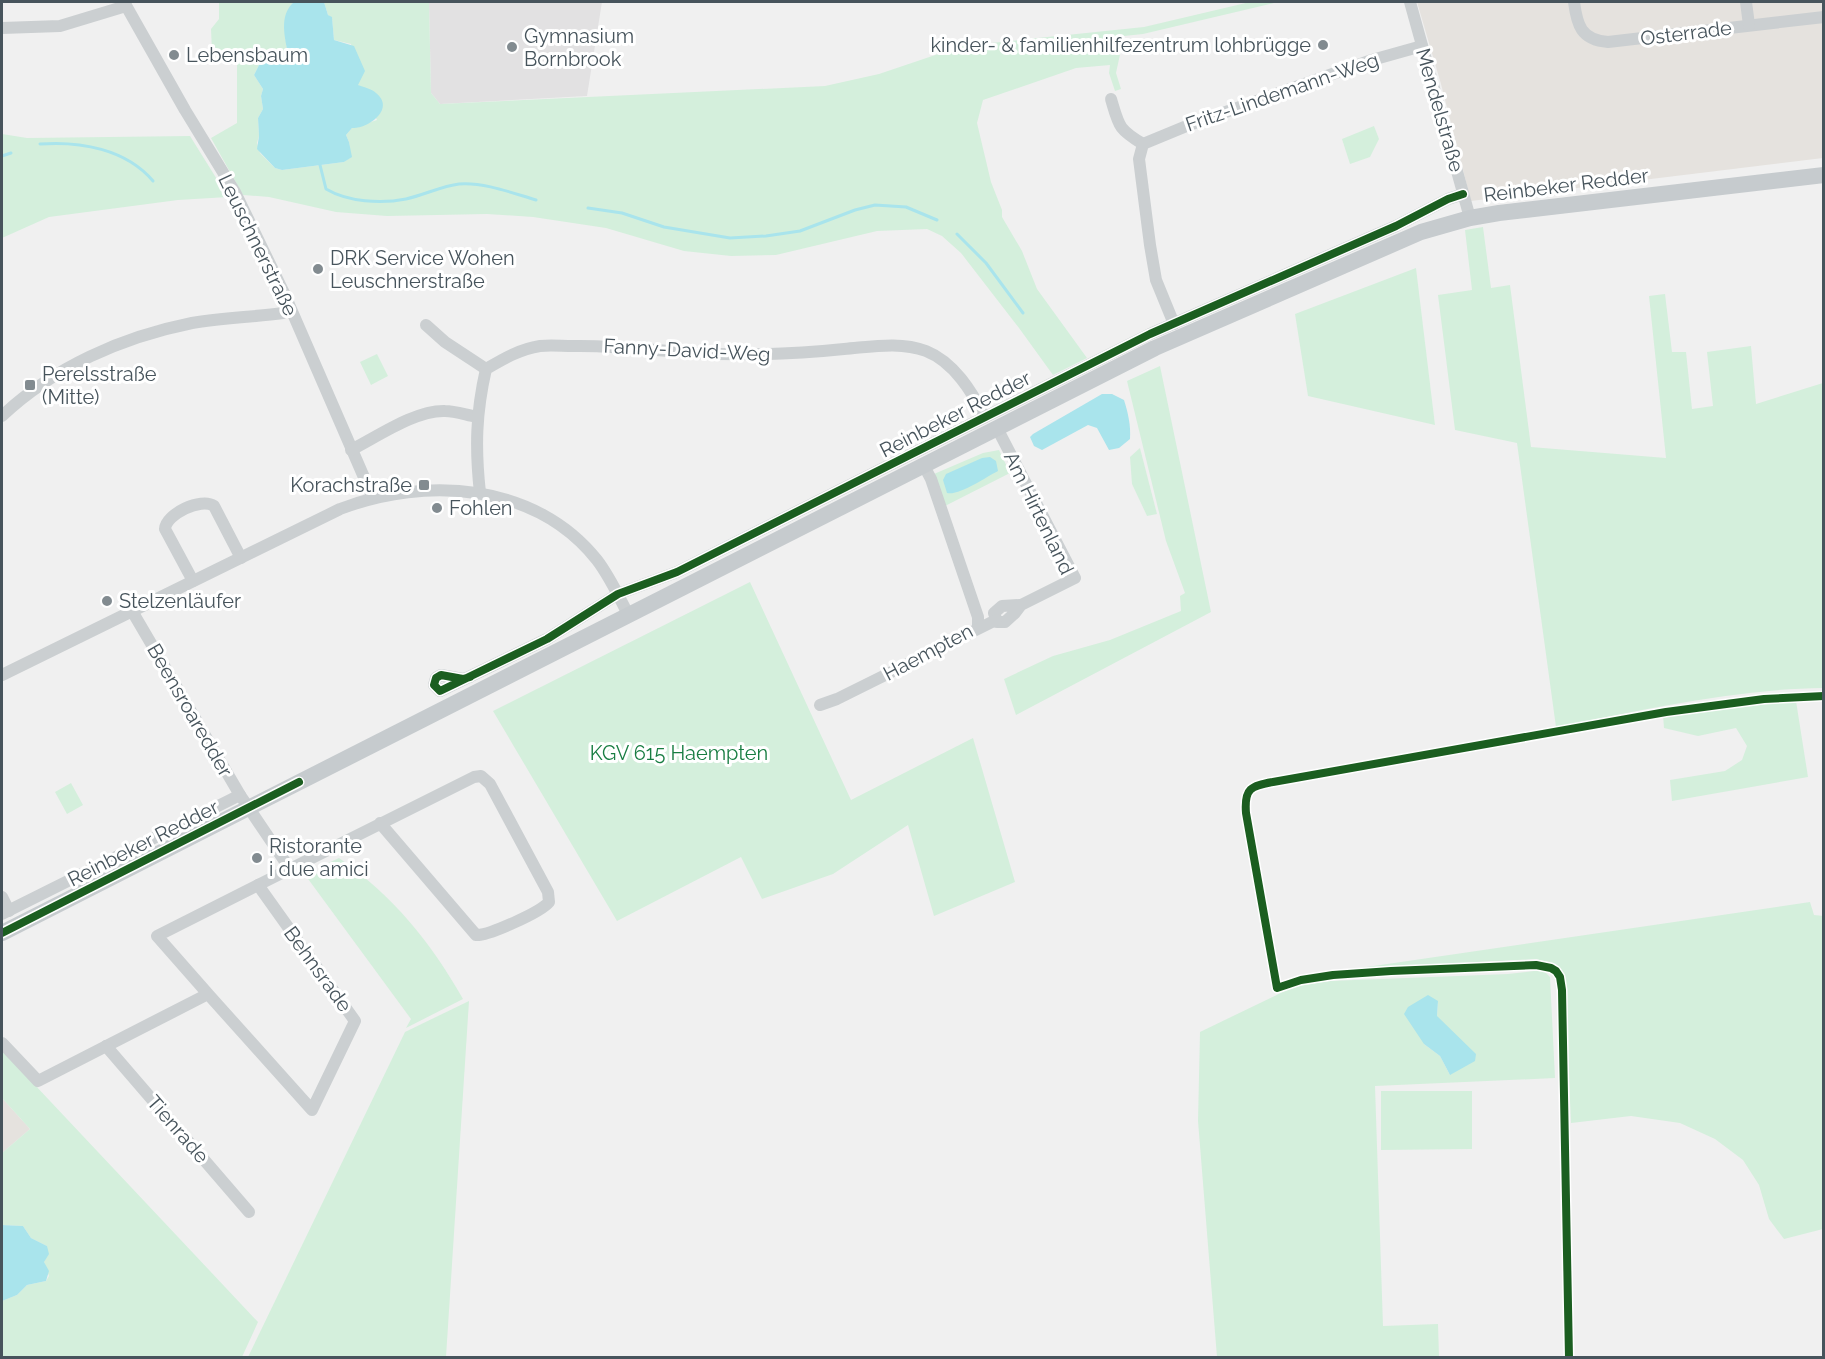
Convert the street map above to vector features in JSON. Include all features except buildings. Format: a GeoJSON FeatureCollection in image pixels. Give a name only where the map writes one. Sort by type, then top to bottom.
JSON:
{"type":"FeatureCollection","features":[{"type":"Feature","properties":{"kind":"main road","name":"Reinbeker Redder"},"geometry":{"type":"LineString","coordinates":[[2,933],[244,801],[629,616],[924,466],[991,423],[1155,348],[1414,235],[1470,218],[1521,210],[1824,175]]}},
{"type":"Feature","properties":{"kind":"street","name":"Mendelstraße"},"geometry":{"type":"LineString","coordinates":[[1410,2],[1470,218]]}},
{"type":"Feature","properties":{"kind":"street","name":"Osterrade"},"geometry":{"type":"LineString","coordinates":[[1574,2],[1580,27],[1587,36],[1596,41],[1608,42],[1824,17]]}},
{"type":"Feature","properties":{"kind":"street"},"geometry":{"type":"LineString","coordinates":[[1746,2],[1749,25]]}},
{"type":"Feature","properties":{"kind":"street"},"geometry":{"type":"LineString","coordinates":[[2,28],[60,26],[125,4]]}},
{"type":"Feature","properties":{"kind":"street","name":"Leuschnerstraße"},"geometry":{"type":"LineString","coordinates":[[125,4],[184,110],[235,192],[273,270],[373,498]]}},
{"type":"Feature","properties":{"kind":"street","name":"Fritz-Lindemann-Weg"},"geometry":{"type":"LineString","coordinates":[[1143,144],[1189,125],[1372,60],[1422,46]]}},
{"type":"Feature","properties":{"kind":"street"},"geometry":{"type":"LineString","coordinates":[[1111,99],[1125,134],[1143,144],[1138,159],[1149,246],[1156,280],[1174,324]]}},
{"type":"Feature","properties":{"kind":"street","name":"Reinbeker Redder"},"geometry":{"type":"LineString","coordinates":[[470,677],[547,639],[618,594],[677,572],[991,423],[1174,324],[1463,194]]}},
{"type":"Feature","properties":{"kind":"street"},"geometry":{"type":"LineString","coordinates":[[2,416],[45,380],[115,345],[193,323],[283,313],[290,310]]}},
{"type":"Feature","properties":{"kind":"street"},"geometry":{"type":"LineString","coordinates":[[426,325],[445,342],[486,369],[477,417],[480,492]]}},
{"type":"Feature","properties":{"kind":"street","name":"Fanny-David-Weg"},"geometry":{"type":"LineString","coordinates":[[486,369],[516,352],[540,346],[604,345],[783,355],[880,346],[906,346],[928,352],[943,361],[974,395],[991,423]]}},
{"type":"Feature","properties":{"kind":"street"},"geometry":{"type":"LineString","coordinates":[[351,450],[415,417],[429,413],[444,411],[477,417]]}},
{"type":"Feature","properties":{"kind":"street","name":"Am Hirtenland"},"geometry":{"type":"LineString","coordinates":[[978,628],[996,620],[994,613],[1002,606],[1020,605],[1075,578],[991,423]]}},
{"type":"Feature","properties":{"kind":"street","name":"Haempten"},"geometry":{"type":"LineString","coordinates":[[820,705],[837,699],[978,628],[978,617],[931,479],[924,466]]}},
{"type":"Feature","properties":{"kind":"street"},"geometry":{"type":"LineString","coordinates":[[2,675],[340,509],[373,498],[417,492],[480,492],[530,507],[554,522],[596,559],[629,616]]}},
{"type":"Feature","properties":{"kind":"street"},"geometry":{"type":"LineString","coordinates":[[192,581],[165,525],[169,519],[198,503],[206,502],[214,506],[241,558]]}},
{"type":"Feature","properties":{"kind":"street","name":"Beensroaredder"},"geometry":{"type":"LineString","coordinates":[[132,611],[244,801]]}},
{"type":"Feature","properties":{"kind":"street","name":"Behnsrade"},"geometry":{"type":"LineString","coordinates":[[258,885],[356,1021],[312,1110],[157,936],[290,868],[380,823],[474,777],[484,777],[490,784],[548,892],[549,902],[546,906],[483,935],[476,935],[380,823]]}},
{"type":"Feature","properties":{"kind":"street"},"geometry":{"type":"LineString","coordinates":[[244,801],[290,868]]}},
{"type":"Feature","properties":{"kind":"street","name":"Reinbeker Redder"},"geometry":{"type":"LineString","coordinates":[[2,897],[5,913],[244,801]]}},
{"type":"Feature","properties":{"kind":"street"},"geometry":{"type":"LineString","coordinates":[[2,1043],[38,1081],[208,994]]}},
{"type":"Feature","properties":{"kind":"street","name":"Tienrade"},"geometry":{"type":"LineString","coordinates":[[106,1046],[249,1212]]}},
{"type":"Feature","properties":{"kind":"shaded area","name":"Gymnasium Bornbrook"},"geometry":{"type":"Polygon","coordinates":[[[429,2],[602,2],[587,96],[440,104],[431,93],[429,2]]]}},
{"type":"Feature","properties":{"kind":"shaded area"},"geometry":{"type":"Polygon","coordinates":[[[1417,2],[1823,2],[1823,158],[1471,201],[1417,2]]]}},
{"type":"Feature","properties":{"kind":"shaded area"},"geometry":{"type":"Polygon","coordinates":[[[2,1098],[30,1129],[2,1153],[2,1098]]]}},
{"type":"Feature","properties":{"kind":"green space"},"geometry":{"type":"Polygon","coordinates":[[[219,2],[294,2],[286,18],[287,49],[279,62],[276,62],[273,55],[268,54],[262,59],[254,75],[263,89],[261,96],[263,109],[258,118],[257,143],[260,153],[275,168],[282,170],[344,162],[351,157],[346,135],[352,128],[377,120],[358,85],[351,44],[334,40],[332,18],[328,15],[324,2],[429,2],[431,93],[440,104],[825,86],[879,74],[962,46],[1144,27],[1250,2],[1278,2],[1143,34],[1124,36],[1116,73],[1121,89],[1115,91],[1109,73],[1110,65],[1076,68],[983,100],[977,123],[1002,217],[1022,251],[1037,289],[1087,358],[1053,375],[961,253],[942,236],[927,229],[877,231],[776,255],[731,256],[684,251],[606,228],[533,217],[487,214],[387,216],[336,212],[269,197],[243,195],[211,138],[237,123],[237,51],[212,51],[211,29],[219,19],[219,2]]]}},
{"type":"Feature","properties":{"kind":"green space"},"geometry":{"type":"Polygon","coordinates":[[[1374,126],[1379,139],[1370,157],[1350,164],[1342,139],[1374,126]]]}},
{"type":"Feature","properties":{"kind":"green space"},"geometry":{"type":"Polygon","coordinates":[[[2,134],[27,138],[190,136],[228,197],[178,200],[49,217],[2,238],[2,134]]]}},
{"type":"Feature","properties":{"kind":"green space"},"geometry":{"type":"Polygon","coordinates":[[[1483,227],[1491,288],[1510,285],[1531,447],[1666,458],[1649,296],[1665,294],[1672,352],[1686,352],[1692,409],[1713,406],[1707,352],[1751,346],[1756,404],[1823,383],[1823,688],[1723,696],[1556,727],[1517,443],[1455,430],[1438,295],[1472,290],[1465,230],[1483,227]]]}},
{"type":"Feature","properties":{"kind":"green space"},"geometry":{"type":"Polygon","coordinates":[[[1416,268],[1435,425],[1308,396],[1295,314],[1416,268]]]}},
{"type":"Feature","properties":{"kind":"green space"},"geometry":{"type":"Polygon","coordinates":[[[377,354],[388,376],[371,385],[360,362],[377,354]]]}},
{"type":"Feature","properties":{"kind":"green space"},"geometry":{"type":"Polygon","coordinates":[[[1160,366],[1211,612],[1016,715],[1004,679],[1053,656],[1110,640],[1181,611],[1180,596],[1185,593],[1166,541],[1127,381],[1160,366]]]}},
{"type":"Feature","properties":{"kind":"green space"},"geometry":{"type":"Polygon","coordinates":[[[1140,448],[1157,514],[1147,516],[1132,484],[1130,457],[1140,448]]]}},
{"type":"Feature","properties":{"kind":"green space"},"geometry":{"type":"Polygon","coordinates":[[[999,450],[1010,473],[943,507],[934,474],[983,453],[999,450]]]}},
{"type":"Feature","properties":{"kind":"green space","name":"KGV 615 Haempten"},"geometry":{"type":"Polygon","coordinates":[[[750,582],[851,800],[973,738],[1015,882],[934,916],[908,825],[833,874],[762,899],[741,857],[617,921],[493,711],[750,582]]]}},
{"type":"Feature","properties":{"kind":"green space"},"geometry":{"type":"Polygon","coordinates":[[[1796,701],[1808,777],[1672,801],[1670,780],[1725,771],[1742,760],[1747,746],[1736,728],[1698,736],[1664,728],[1663,715],[1796,701]]]}},
{"type":"Feature","properties":{"kind":"green space"},"geometry":{"type":"Polygon","coordinates":[[[71,783],[83,805],[67,814],[55,792],[71,783]]]}},
{"type":"Feature","properties":{"kind":"green space"},"geometry":{"type":"Polygon","coordinates":[[[339,858],[377,888],[409,921],[424,939],[463,999],[406,1028],[411,1019],[303,872],[314,869],[316,874],[323,872],[322,866],[339,858]]]}},
{"type":"Feature","properties":{"kind":"green space"},"geometry":{"type":"Polygon","coordinates":[[[1810,902],[1814,915],[1824,916],[1823,1229],[1784,1239],[1769,1219],[1759,1185],[1743,1160],[1715,1139],[1680,1123],[1631,1116],[1571,1123],[1565,988],[1563,974],[1556,964],[1536,959],[1353,969],[1810,902]]]}},
{"type":"Feature","properties":{"kind":"green space"},"geometry":{"type":"Polygon","coordinates":[[[1544,971],[1550,977],[1555,1078],[1375,1086],[1383,1326],[1438,1324],[1439,1357],[1217,1357],[1198,1121],[1200,1032],[1293,987],[1329,981],[1544,971]],[[1438,1001],[1424,1044],[1440,1056],[1450,1075],[1437,1016],[1438,1001]]]}},
{"type":"Feature","properties":{"kind":"green space"},"geometry":{"type":"Polygon","coordinates":[[[469,1001],[446,1357],[248,1357],[405,1032],[469,1001]]]}},
{"type":"Feature","properties":{"kind":"green space"},"geometry":{"type":"Polygon","coordinates":[[[2,1050],[258,1322],[242,1357],[2,1357],[2,1301],[17,1295],[27,1285],[46,1281],[49,1276],[44,1262],[47,1246],[31,1238],[23,1226],[2,1225],[2,1153],[30,1129],[2,1098],[2,1050]]]}},
{"type":"Feature","properties":{"kind":"green space"},"geometry":{"type":"Polygon","coordinates":[[[1381,1091],[1472,1091],[1472,1149],[1381,1150],[1381,1091]]]}},
{"type":"Feature","properties":{"kind":"water"},"geometry":{"type":"Polygon","coordinates":[[[294,2],[324,2],[328,15],[332,17],[334,40],[354,46],[365,71],[358,85],[374,92],[383,105],[378,117],[372,122],[352,128],[346,135],[352,157],[344,162],[282,170],[275,168],[257,149],[258,118],[263,109],[261,96],[263,89],[254,75],[262,59],[268,54],[273,55],[276,62],[279,62],[287,49],[285,18],[294,2]]]}},
{"type":"Feature","properties":{"kind":"water"},"geometry":{"type":"Polygon","coordinates":[[[1102,394],[1112,394],[1124,400],[1129,419],[1130,439],[1119,448],[1109,450],[1097,428],[1088,425],[1042,450],[1034,446],[1030,437],[1033,434],[1102,394]]]}},
{"type":"Feature","properties":{"kind":"water"},"geometry":{"type":"Polygon","coordinates":[[[990,457],[996,461],[998,471],[965,489],[947,493],[943,480],[946,474],[982,458],[990,457]]]}},
{"type":"Feature","properties":{"kind":"water"},"geometry":{"type":"Polygon","coordinates":[[[1428,995],[1438,1001],[1437,1016],[1476,1054],[1475,1061],[1450,1075],[1440,1056],[1424,1044],[1404,1014],[1408,1007],[1428,995]]]}},
{"type":"Feature","properties":{"kind":"water"},"geometry":{"type":"Polygon","coordinates":[[[2,1225],[23,1226],[31,1238],[47,1246],[49,1254],[44,1262],[49,1271],[46,1281],[27,1285],[17,1295],[2,1301],[2,1225]]]}},
{"type":"Feature","properties":{"kind":"waterway"},"geometry":{"type":"LineString","coordinates":[[40,144],[71,144],[101,149],[130,161],[153,181]]}},
{"type":"Feature","properties":{"kind":"waterway"},"geometry":{"type":"LineString","coordinates":[[2,156],[11,153]]}},
{"type":"Feature","properties":{"kind":"waterway"},"geometry":{"type":"LineString","coordinates":[[320,165],[326,189],[354,199],[396,201],[453,185],[469,184],[498,189],[536,200]]}},
{"type":"Feature","properties":{"kind":"waterway"},"geometry":{"type":"LineString","coordinates":[[588,208],[622,213],[664,227],[730,238],[800,231],[855,210],[875,205],[906,207],[937,220]]}},
{"type":"Feature","properties":{"kind":"waterway"},"geometry":{"type":"LineString","coordinates":[[957,234],[986,263],[1023,313]]}},
{"type":"Feature","properties":{"kind":"cycle path"},"geometry":{"type":"LineString","coordinates":[[470,677],[463,679],[441,675],[436,678],[434,685],[440,691],[547,639],[618,594],[677,572],[1150,334],[1396,226],[1448,199],[1463,194]]}},
{"type":"Feature","properties":{"kind":"cycle path"},"geometry":{"type":"LineString","coordinates":[[1569,1358],[1560,977],[1551,968],[1536,965],[1333,975],[1301,980],[1277,988],[1246,813],[1246,798],[1250,790],[1265,783],[1666,712],[1764,699],[1824,696]]}},
{"type":"Feature","properties":{"kind":"cycle path"},"geometry":{"type":"LineString","coordinates":[[2,933],[299,782]]}},
{"type":"Feature","properties":{"kind":"place","name":"kinder- & familienhilfezentrum lohbrügge"},"geometry":{"type":"Point","coordinates":[1323,45]}},
{"type":"Feature","properties":{"kind":"place","name":"Gymnasium Bornbrook"},"geometry":{"type":"Point","coordinates":[512,47]}},
{"type":"Feature","properties":{"kind":"place","name":"Lebensbaum"},"geometry":{"type":"Point","coordinates":[174,55]}},
{"type":"Feature","properties":{"kind":"place","name":"DRK Service Wohen Leuschnerstraße"},"geometry":{"type":"Point","coordinates":[318,269]}},
{"type":"Feature","properties":{"kind":"place","name":"Perelsstraße (Mitte)"},"geometry":{"type":"Point","coordinates":[30,385]}},
{"type":"Feature","properties":{"kind":"place","name":"Korachstraße"},"geometry":{"type":"Point","coordinates":[424,485]}},
{"type":"Feature","properties":{"kind":"place","name":"Fohlen"},"geometry":{"type":"Point","coordinates":[437,508]}},
{"type":"Feature","properties":{"kind":"place","name":"Stelzenläufer"},"geometry":{"type":"Point","coordinates":[107,601]}},
{"type":"Feature","properties":{"kind":"place","name":"Ristorante i due amici"},"geometry":{"type":"Point","coordinates":[257,858]}}]}
